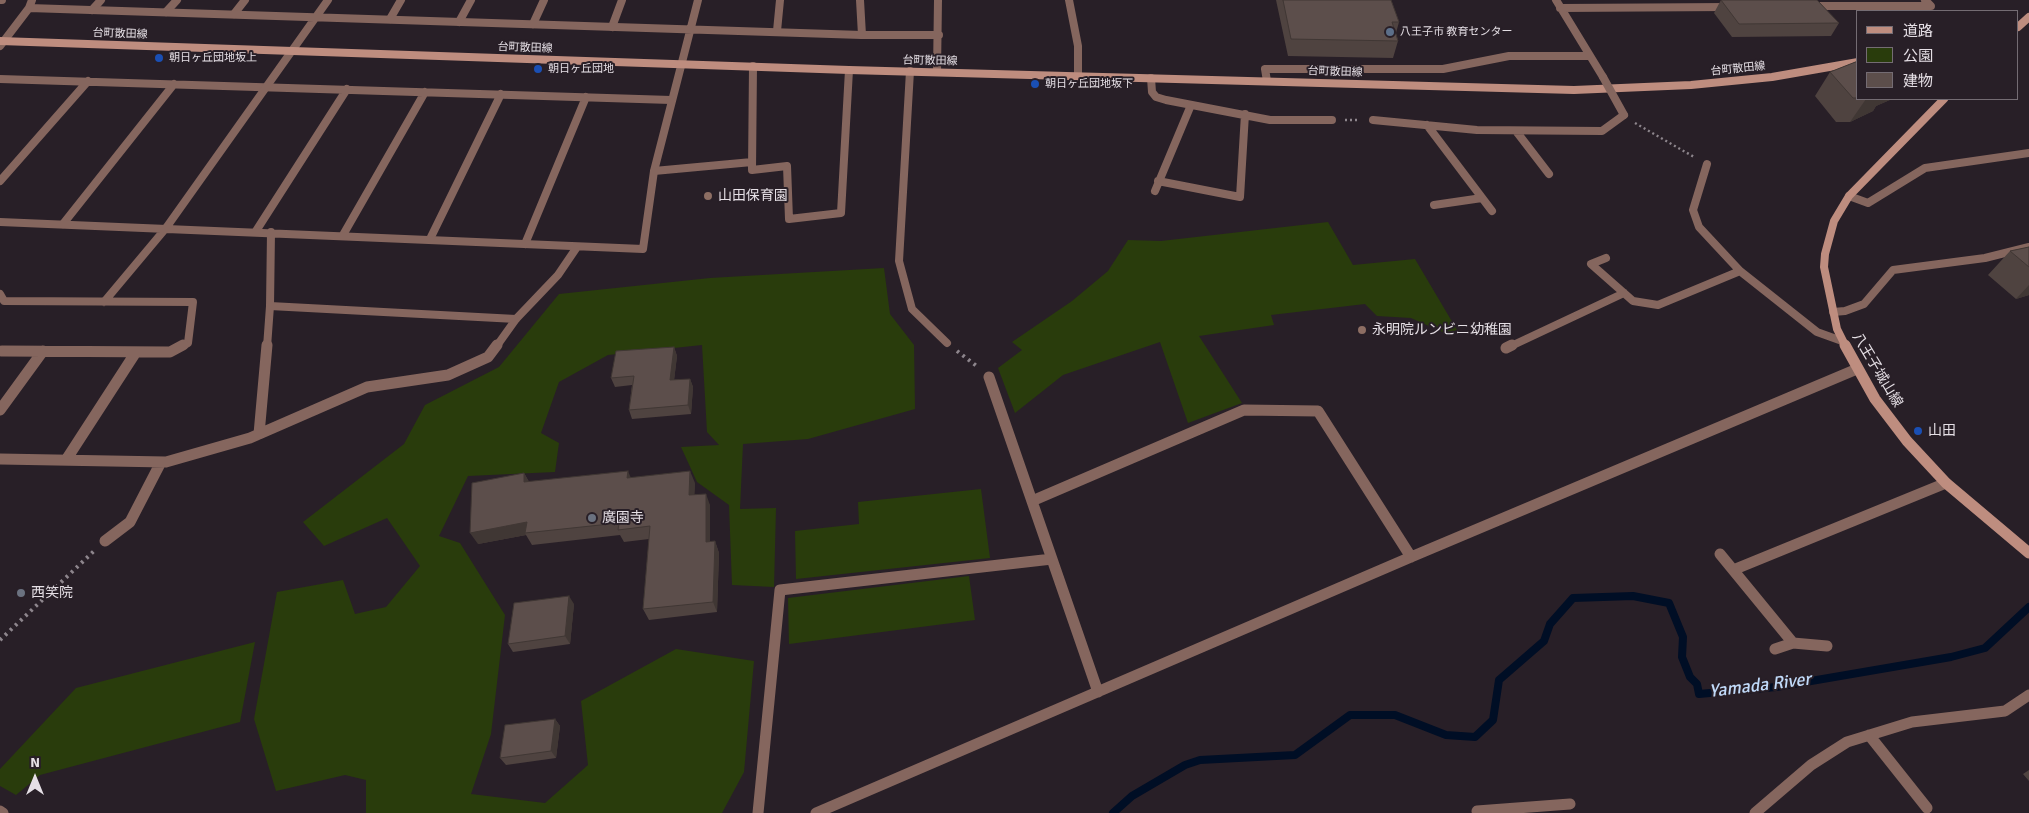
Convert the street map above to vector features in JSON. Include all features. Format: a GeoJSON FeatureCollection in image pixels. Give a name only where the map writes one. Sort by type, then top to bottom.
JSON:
{"type":"FeatureCollection","features":[{"type":"Feature","properties":{"kind":"street"},"geometry":{"type":"LineString","coordinates":[[1,43],[29,8],[32,0]]}},
{"type":"Feature","properties":{"kind":"street"},"geometry":{"type":"LineString","coordinates":[[92,10],[101,0]]}},
{"type":"Feature","properties":{"kind":"street"},"geometry":{"type":"LineString","coordinates":[[166,12],[177,0]]}},
{"type":"Feature","properties":{"kind":"street"},"geometry":{"type":"LineString","coordinates":[[234,14],[245,0]]}},
{"type":"Feature","properties":{"kind":"street"},"geometry":{"type":"LineString","coordinates":[[104,302],[166,228],[328,0]]}},
{"type":"Feature","properties":{"kind":"street"},"geometry":{"type":"LineString","coordinates":[[390,19],[402,0]]}},
{"type":"Feature","properties":{"kind":"street"},"geometry":{"type":"LineString","coordinates":[[459,22],[470,0]]}},
{"type":"Feature","properties":{"kind":"street"},"geometry":{"type":"LineString","coordinates":[[533,24],[544,0]]}},
{"type":"Feature","properties":{"kind":"street"},"geometry":{"type":"LineString","coordinates":[[612,26],[622,0]]}},
{"type":"Feature","properties":{"kind":"street"},"geometry":{"type":"LineString","coordinates":[[0,222],[256,231],[643,250],[654,171],[698,0]]}},
{"type":"Feature","properties":{"kind":"street"},"geometry":{"type":"LineString","coordinates":[[777,31],[780,0]]}},
{"type":"Feature","properties":{"kind":"street"},"geometry":{"type":"LineString","coordinates":[[860,0],[862,35]]}},
{"type":"Feature","properties":{"kind":"street"},"geometry":{"type":"LineString","coordinates":[[937,72],[938,0]]}},
{"type":"Feature","properties":{"kind":"street"},"geometry":{"type":"LineString","coordinates":[[1068,0],[1078,46],[1078,76]]}},
{"type":"Feature","properties":{"kind":"street"},"geometry":{"type":"LineString","coordinates":[[1373,120],[1516,131],[1602,131],[1624,116],[1603,77],[1556,0]]}},
{"type":"Feature","properties":{"kind":"street"},"geometry":{"type":"LineString","coordinates":[[1804,6],[1930,6],[1925,0]]}},
{"type":"Feature","properties":{"kind":"street"},"geometry":{"type":"LineString","coordinates":[[1560,8],[1736,7]]}},
{"type":"Feature","properties":{"kind":"street"},"geometry":{"type":"LineString","coordinates":[[29,8],[862,35],[939,35]]}},
{"type":"Feature","properties":{"kind":"street"},"geometry":{"type":"LineString","coordinates":[[2019,26],[2029,17]]}},
{"type":"Feature","properties":{"kind":"street","name":"台町散田線"},"geometry":{"type":"LineString","coordinates":[[1,43],[1514,89],[1618,90],[1772,77],[1856,62]]}},
{"type":"Feature","properties":{"kind":"street"},"geometry":{"type":"LineString","coordinates":[[1267,81],[1265,69],[1443,69],[1509,56],[1590,56]]}},
{"type":"Feature","properties":{"kind":"street"},"geometry":{"type":"LineString","coordinates":[[753,66],[752,170],[787,166],[789,219],[841,214],[850,70]]}},
{"type":"Feature","properties":{"kind":"street"},"geometry":{"type":"LineString","coordinates":[[910,71],[898,261],[912,309],[947,342]]}},
{"type":"Feature","properties":{"kind":"street"},"geometry":{"type":"LineString","coordinates":[[1150,78],[1152,92],[1156,97],[1270,120],[1332,120]]}},
{"type":"Feature","properties":{"kind":"street"},"geometry":{"type":"LineString","coordinates":[[0,79],[671,100]]}},
{"type":"Feature","properties":{"kind":"street"},"geometry":{"type":"LineString","coordinates":[[0,181],[88,81]]}},
{"type":"Feature","properties":{"kind":"street"},"geometry":{"type":"LineString","coordinates":[[63,224],[174,84]]}},
{"type":"Feature","properties":{"kind":"street"},"geometry":{"type":"LineString","coordinates":[[256,231],[347,89]]}},
{"type":"Feature","properties":{"kind":"street"},"geometry":{"type":"LineString","coordinates":[[343,235],[425,92]]}},
{"type":"Feature","properties":{"kind":"street"},"geometry":{"type":"LineString","coordinates":[[430,239],[501,94]]}},
{"type":"Feature","properties":{"kind":"street"},"geometry":{"type":"LineString","coordinates":[[525,244],[586,97]]}},
{"type":"Feature","properties":{"kind":"street","name":"八王子城山線"},"geometry":{"type":"LineString","coordinates":[[1943,100],[1849,196],[1834,221],[1825,254],[1824,267],[1833,312],[1842,341],[1875,399],[1908,441],[1946,482],[2029,553]]}},
{"type":"Feature","properties":{"kind":"street"},"geometry":{"type":"LineString","coordinates":[[1155,190],[1191,105]]}},
{"type":"Feature","properties":{"kind":"street"},"geometry":{"type":"LineString","coordinates":[[1158,181],[1240,197],[1245,114]]}},
{"type":"Feature","properties":{"kind":"street"},"geometry":{"type":"LineString","coordinates":[[1427,125],[1492,211]]}},
{"type":"Feature","properties":{"kind":"street"},"geometry":{"type":"LineString","coordinates":[[1516,131],[1550,174]]}},
{"type":"Feature","properties":{"kind":"street"},"geometry":{"type":"LineString","coordinates":[[1849,196],[1868,203],[1925,168],[2029,153]]}},
{"type":"Feature","properties":{"kind":"street"},"geometry":{"type":"LineString","coordinates":[[654,171],[752,162]]}},
{"type":"Feature","properties":{"kind":"street"},"geometry":{"type":"LineString","coordinates":[[1707,164],[1693,210],[1699,227],[1740,271],[1817,332],[1842,341]]}},
{"type":"Feature","properties":{"kind":"street"},"geometry":{"type":"LineString","coordinates":[[1434,205],[1482,198]]}},
{"type":"Feature","properties":{"kind":"street"},"geometry":{"type":"LineString","coordinates":[[260,434],[270,306],[272,232]]}},
{"type":"Feature","properties":{"kind":"street"},"geometry":{"type":"LineString","coordinates":[[0,459],[161,462],[260,434],[367,387],[448,375],[488,356],[516,319],[558,275],[578,247]]}},
{"type":"Feature","properties":{"kind":"street"},"geometry":{"type":"LineString","coordinates":[[1833,312],[1845,311],[1864,304],[1893,270],[1985,258],[2029,247]]}},
{"type":"Feature","properties":{"kind":"street"},"geometry":{"type":"LineString","coordinates":[[1606,258],[1591,264],[1633,301],[1658,305],[1740,271]]}},
{"type":"Feature","properties":{"kind":"street"},"geometry":{"type":"LineString","coordinates":[[1506,348],[1624,293]]}},
{"type":"Feature","properties":{"kind":"street"},"geometry":{"type":"LineString","coordinates":[[0,294],[4,301],[193,302],[188,342],[170,352],[2,351]]}},
{"type":"Feature","properties":{"kind":"street"},"geometry":{"type":"LineString","coordinates":[[270,306],[516,319]]}},
{"type":"Feature","properties":{"kind":"street"},"geometry":{"type":"LineString","coordinates":[[0,410],[43,351]]}},
{"type":"Feature","properties":{"kind":"street"},"geometry":{"type":"LineString","coordinates":[[66,460],[136,352]]}},
{"type":"Feature","properties":{"kind":"street"},"geometry":{"type":"LineString","coordinates":[[816,813],[1411,557],[1857,369]]}},
{"type":"Feature","properties":{"kind":"street"},"geometry":{"type":"LineString","coordinates":[[989,377],[1098,692]]}},
{"type":"Feature","properties":{"kind":"street"},"geometry":{"type":"LineString","coordinates":[[1032,501],[1244,410],[1318,411],[1411,557]]}},
{"type":"Feature","properties":{"kind":"street"},"geometry":{"type":"LineString","coordinates":[[105,541],[130,522],[161,462]]}},
{"type":"Feature","properties":{"kind":"street"},"geometry":{"type":"LineString","coordinates":[[1733,570],[1946,482]]}},
{"type":"Feature","properties":{"kind":"street"},"geometry":{"type":"LineString","coordinates":[[1720,554],[1793,643]]}},
{"type":"Feature","properties":{"kind":"street"},"geometry":{"type":"LineString","coordinates":[[758,813],[780,590],[1052,559]]}},
{"type":"Feature","properties":{"kind":"street"},"geometry":{"type":"LineString","coordinates":[[1775,649],[1793,643],[1827,646]]}},
{"type":"Feature","properties":{"kind":"street"},"geometry":{"type":"LineString","coordinates":[[1755,813],[1811,764],[1847,742],[1912,722],[2005,711],[2029,695]]}},
{"type":"Feature","properties":{"kind":"street"},"geometry":{"type":"LineString","coordinates":[[1869,735],[1927,808]]}},
{"type":"Feature","properties":{"kind":"street"},"geometry":{"type":"LineString","coordinates":[[1477,811],[1543,810],[1570,804]]}},
{"type":"Feature","properties":{"kind":"path"},"geometry":{"type":"LineString","coordinates":[[1624,116],[1707,164]]}},
{"type":"Feature","properties":{"kind":"path"},"geometry":{"type":"LineString","coordinates":[[1332,120],[1373,120]]}},
{"type":"Feature","properties":{"kind":"path"},"geometry":{"type":"LineString","coordinates":[[947,342],[989,377]]}},
{"type":"Feature","properties":{"kind":"path"},"geometry":{"type":"LineString","coordinates":[[0,640],[105,541]]}},
{"type":"Feature","properties":{"kind":"green space"},"geometry":{"type":"Polygon","coordinates":[[[1328,222],[1353,265],[1415,259],[1457,330],[1447,334],[1411,318],[1377,316],[1365,304],[1271,315],[1274,325],[1199,336],[1242,403],[1188,423],[1160,342],[1063,375],[1015,413],[998,368],[1022,350],[1012,342],[1072,301],[1108,271],[1128,240],[1161,241],[1328,222]]]}},
{"type":"Feature","properties":{"kind":"green space"},"geometry":{"type":"Polygon","coordinates":[[[884,268],[890,314],[914,345],[915,409],[808,439],[743,444],[740,509],[776,508],[774,587],[732,585],[729,505],[697,482],[681,447],[719,445],[707,432],[702,345],[608,355],[559,382],[541,433],[559,443],[555,472],[468,476],[439,536],[460,543],[505,615],[491,734],[471,794],[545,803],[588,765],[581,701],[676,649],[754,661],[744,772],[722,813],[366,813],[366,780],[345,775],[276,791],[254,719],[277,592],[343,580],[355,614],[386,607],[420,566],[387,518],[324,546],[303,522],[404,444],[425,405],[499,367],[559,294],[710,278],[884,268]]]}},
{"type":"Feature","properties":{"kind":"green space"},"geometry":{"type":"Polygon","coordinates":[[[981,489],[990,558],[796,579],[795,531],[859,524],[858,502],[981,489]]]}},
{"type":"Feature","properties":{"kind":"green space"},"geometry":{"type":"Polygon","coordinates":[[[969,576],[975,620],[789,644],[788,598],[969,576]]]}},
{"type":"Feature","properties":{"kind":"green space"},"geometry":{"type":"Polygon","coordinates":[[[255,642],[240,722],[40,775],[16,795],[0,786],[0,769],[76,688],[255,642]]]}},
{"type":"Feature","properties":{"kind":"building"},"geometry":{"type":"Polygon","coordinates":[[[1283,0],[1391,0],[1399,22],[1392,22],[1398,41],[1291,39],[1283,0]]]}},
{"type":"Feature","properties":{"kind":"building"},"geometry":{"type":"Polygon","coordinates":[[[1721,0],[1817,0],[1839,23],[1739,24],[1721,0]]]}},
{"type":"Feature","properties":{"kind":"building"},"geometry":{"type":"Polygon","coordinates":[[[1856,62],[1856,98],[1853,98],[1830,72],[1856,62]]]}},
{"type":"Feature","properties":{"kind":"building"},"geometry":{"type":"Polygon","coordinates":[[[2029,247],[2029,267],[2010,251],[2029,247]]]}},
{"type":"Feature","properties":{"kind":"building"},"geometry":{"type":"Polygon","coordinates":[[[674,347],[670,380],[690,379],[688,405],[629,410],[634,376],[611,378],[616,351],[674,347]]]}},
{"type":"Feature","properties":{"kind":"building"},"geometry":{"type":"Polygon","coordinates":[[[628,471],[627,478],[690,471],[689,495],[706,494],[706,542],[715,541],[713,602],[643,609],[650,526],[618,530],[619,523],[525,533],[527,522],[470,533],[472,483],[524,473],[524,482],[628,471]]]}},
{"type":"Feature","properties":{"kind":"building"},"geometry":{"type":"Polygon","coordinates":[[[569,596],[565,636],[508,644],[514,603],[569,596]]]}},
{"type":"Feature","properties":{"kind":"building"},"geometry":{"type":"Polygon","coordinates":[[[555,719],[551,751],[500,758],[505,725],[555,719]]]}},
{"type":"Feature","properties":{"kind":"waterway","name":"Yamada River"},"geometry":{"type":"LineString","coordinates":[[1113,813],[1132,796],[1185,765],[1200,760],[1295,755],[1350,715],[1395,715],[1446,735],[1475,737],[1493,720],[1499,680],[1544,641],[1550,624],[1573,598],[1633,596],[1669,603],[1683,637],[1682,657],[1690,677],[1697,684],[1699,694],[1776,687],[1951,657],[1985,648],[2029,607]]}},
{"type":"Feature","properties":{"kind":"place","name":"八王子市 教育センター"},"geometry":{"type":"Point","coordinates":[1390,32]}},
{"type":"Feature","properties":{"kind":"place","name":"朝日ヶ丘団地坂上"},"geometry":{"type":"Point","coordinates":[159,58]}},
{"type":"Feature","properties":{"kind":"place","name":"朝日ヶ丘団地"},"geometry":{"type":"Point","coordinates":[538,69]}},
{"type":"Feature","properties":{"kind":"place","name":"朝日ヶ丘団地坂下"},"geometry":{"type":"Point","coordinates":[1035,84]}},
{"type":"Feature","properties":{"kind":"place","name":"山田保育園"},"geometry":{"type":"Point","coordinates":[708,196]}},
{"type":"Feature","properties":{"kind":"place","name":"永明院ルンビニ幼稚園"},"geometry":{"type":"Point","coordinates":[1362,330]}},
{"type":"Feature","properties":{"kind":"place","name":"山田"},"geometry":{"type":"Point","coordinates":[1918,431]}},
{"type":"Feature","properties":{"kind":"place","name":"廣園寺"},"geometry":{"type":"Point","coordinates":[592,518]}},
{"type":"Feature","properties":{"kind":"place","name":"西笑院"},"geometry":{"type":"Point","coordinates":[21,593]}}]}
